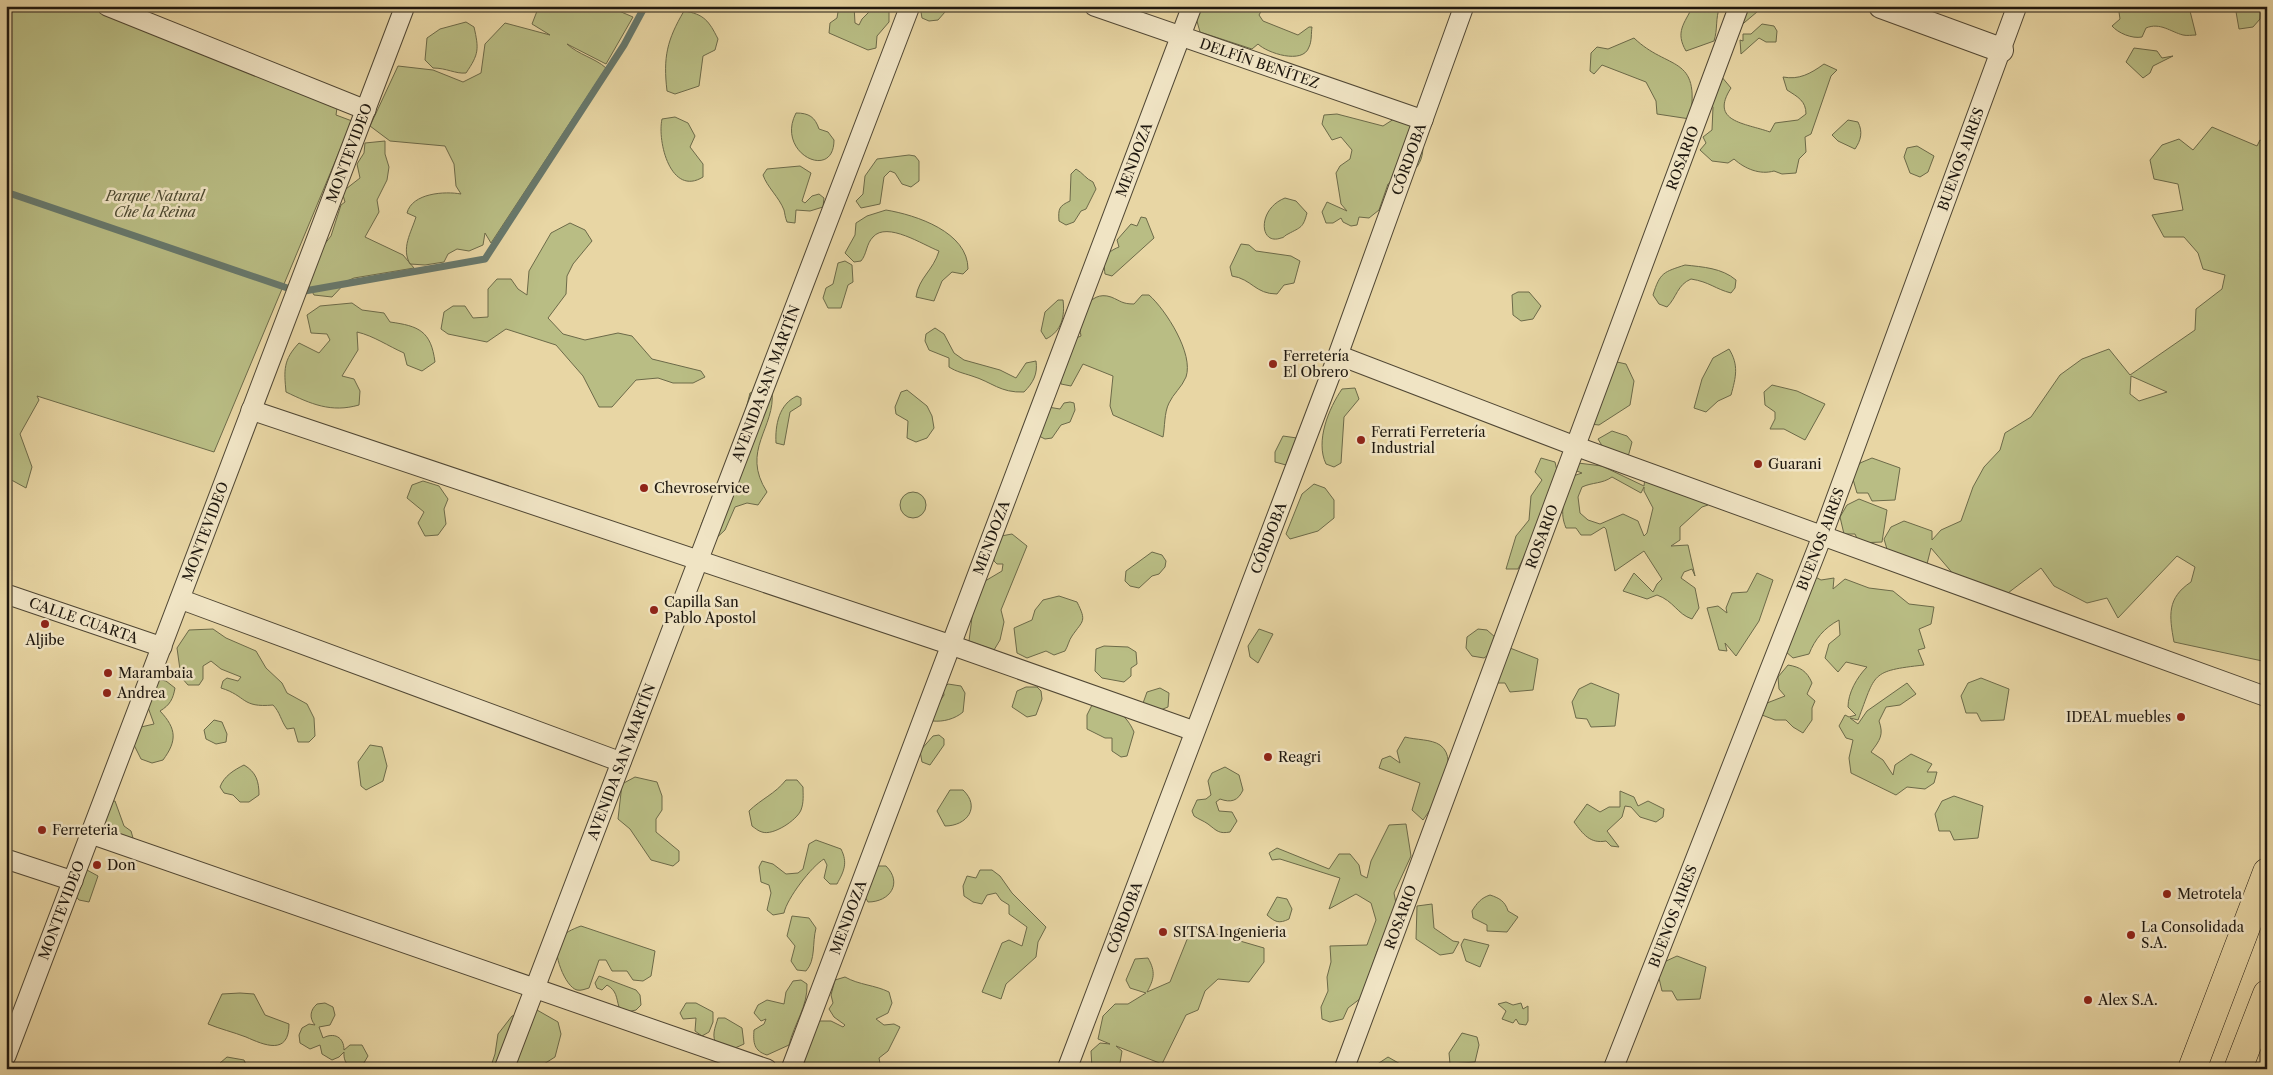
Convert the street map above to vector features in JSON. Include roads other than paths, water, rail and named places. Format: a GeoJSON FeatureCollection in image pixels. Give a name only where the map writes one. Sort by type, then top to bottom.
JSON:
{"type":"FeatureCollection","features":[{"type":"Feature","properties":{"kind":"highway"},"geometry":{"type":"LineString","coordinates":[[2192,1069],[2267,872]]}},
{"type":"Feature","properties":{"kind":"highway"},"geometry":{"type":"LineString","coordinates":[[2238,1069],[2267,994]]}},
{"type":"Feature","properties":{"kind":"street"},"geometry":{"type":"LineString","coordinates":[[107,6],[366,110]]}},
{"type":"Feature","properties":{"kind":"street","name":"MONTEVIDEO"},"geometry":{"type":"LineString","coordinates":[[6,1056],[405,6]]}},
{"type":"Feature","properties":{"kind":"street","name":"AVENIDA SAN MARTÍN"},"geometry":{"type":"LineString","coordinates":[[504,1069],[910,6]]}},
{"type":"Feature","properties":{"kind":"street","name":"DELFÍN BENÍTEZ"},"geometry":{"type":"LineString","coordinates":[[1094,6],[1423,120]]}},
{"type":"Feature","properties":{"kind":"street","name":"MENDOZA"},"geometry":{"type":"LineString","coordinates":[[791,1069],[1192,6]]}},
{"type":"Feature","properties":{"kind":"street","name":"CÓRDOBA"},"geometry":{"type":"LineString","coordinates":[[1067,1069],[1338,355],[1464,6]]}},
{"type":"Feature","properties":{"kind":"street","name":"ROSARIO"},"geometry":{"type":"LineString","coordinates":[[1344,1069],[1739,6]]}},
{"type":"Feature","properties":{"kind":"street"},"geometry":{"type":"LineString","coordinates":[[1881,6],[2001,50]]}},
{"type":"Feature","properties":{"kind":"street","name":"BUENOS AIRES"},"geometry":{"type":"LineString","coordinates":[[1613,1069],[1823,534],[2017,6]]}},
{"type":"Feature","properties":{"kind":"street"},"geometry":{"type":"LineString","coordinates":[[1338,355],[1575,446],[1823,534],[2267,697]]}},
{"type":"Feature","properties":{"kind":"street"},"geometry":{"type":"LineString","coordinates":[[251,410],[950,645],[1194,731]]}},
{"type":"Feature","properties":{"kind":"street","name":"CALLE CUARTA"},"geometry":{"type":"LineString","coordinates":[[6,594],[162,646]]}},
{"type":"Feature","properties":{"kind":"street"},"geometry":{"type":"LineString","coordinates":[[180,599],[621,762]]}},
{"type":"Feature","properties":{"kind":"street"},"geometry":{"type":"LineString","coordinates":[[91,834],[768,1069]]}},
{"type":"Feature","properties":{"kind":"street"},"geometry":{"type":"LineString","coordinates":[[6,859],[73,881]]}},
{"type":"Feature","properties":{"kind":"waterway"},"geometry":{"type":"LineString","coordinates":[[6,192],[299,292],[485,259],[624,45],[645,6]]}},
{"type":"Feature","properties":{"kind":"place","name":"Ferretería El Obrero"},"geometry":{"type":"Point","coordinates":[1273,364]}},
{"type":"Feature","properties":{"kind":"place","name":"Ferrati Ferretería Industrial"},"geometry":{"type":"Point","coordinates":[1361,440]}},
{"type":"Feature","properties":{"kind":"place","name":"Guarani"},"geometry":{"type":"Point","coordinates":[1758,464]}},
{"type":"Feature","properties":{"kind":"place","name":"Chevroservice"},"geometry":{"type":"Point","coordinates":[644,488]}},
{"type":"Feature","properties":{"kind":"place","name":"Capilla San Pablo Apostol"},"geometry":{"type":"Point","coordinates":[654,610]}},
{"type":"Feature","properties":{"kind":"place","name":"Aljibe"},"geometry":{"type":"Point","coordinates":[45,624]}},
{"type":"Feature","properties":{"kind":"place","name":"Marambaia"},"geometry":{"type":"Point","coordinates":[108,673]}},
{"type":"Feature","properties":{"kind":"place","name":"Andrea"},"geometry":{"type":"Point","coordinates":[107,693]}},
{"type":"Feature","properties":{"kind":"place","name":"IDEAL muebles"},"geometry":{"type":"Point","coordinates":[2181,717]}},
{"type":"Feature","properties":{"kind":"place","name":"Reagri"},"geometry":{"type":"Point","coordinates":[1268,757]}},
{"type":"Feature","properties":{"kind":"place","name":"Ferreteria"},"geometry":{"type":"Point","coordinates":[42,830]}},
{"type":"Feature","properties":{"kind":"place","name":"Don"},"geometry":{"type":"Point","coordinates":[97,865]}},
{"type":"Feature","properties":{"kind":"place","name":"Metrotela"},"geometry":{"type":"Point","coordinates":[2167,894]}},
{"type":"Feature","properties":{"kind":"place","name":"SITSA Ingenieria"},"geometry":{"type":"Point","coordinates":[1163,932]}},
{"type":"Feature","properties":{"kind":"place","name":"La Consolidada S.A."},"geometry":{"type":"Point","coordinates":[2131,935]}},
{"type":"Feature","properties":{"kind":"place","name":"Alex S.A."},"geometry":{"type":"Point","coordinates":[2088,1000]}},
{"type":"Feature","properties":{"kind":"park label","name":"Parque Natural Che la Reina"},"geometry":{"type":"Point","coordinates":[155,204]}}]}
